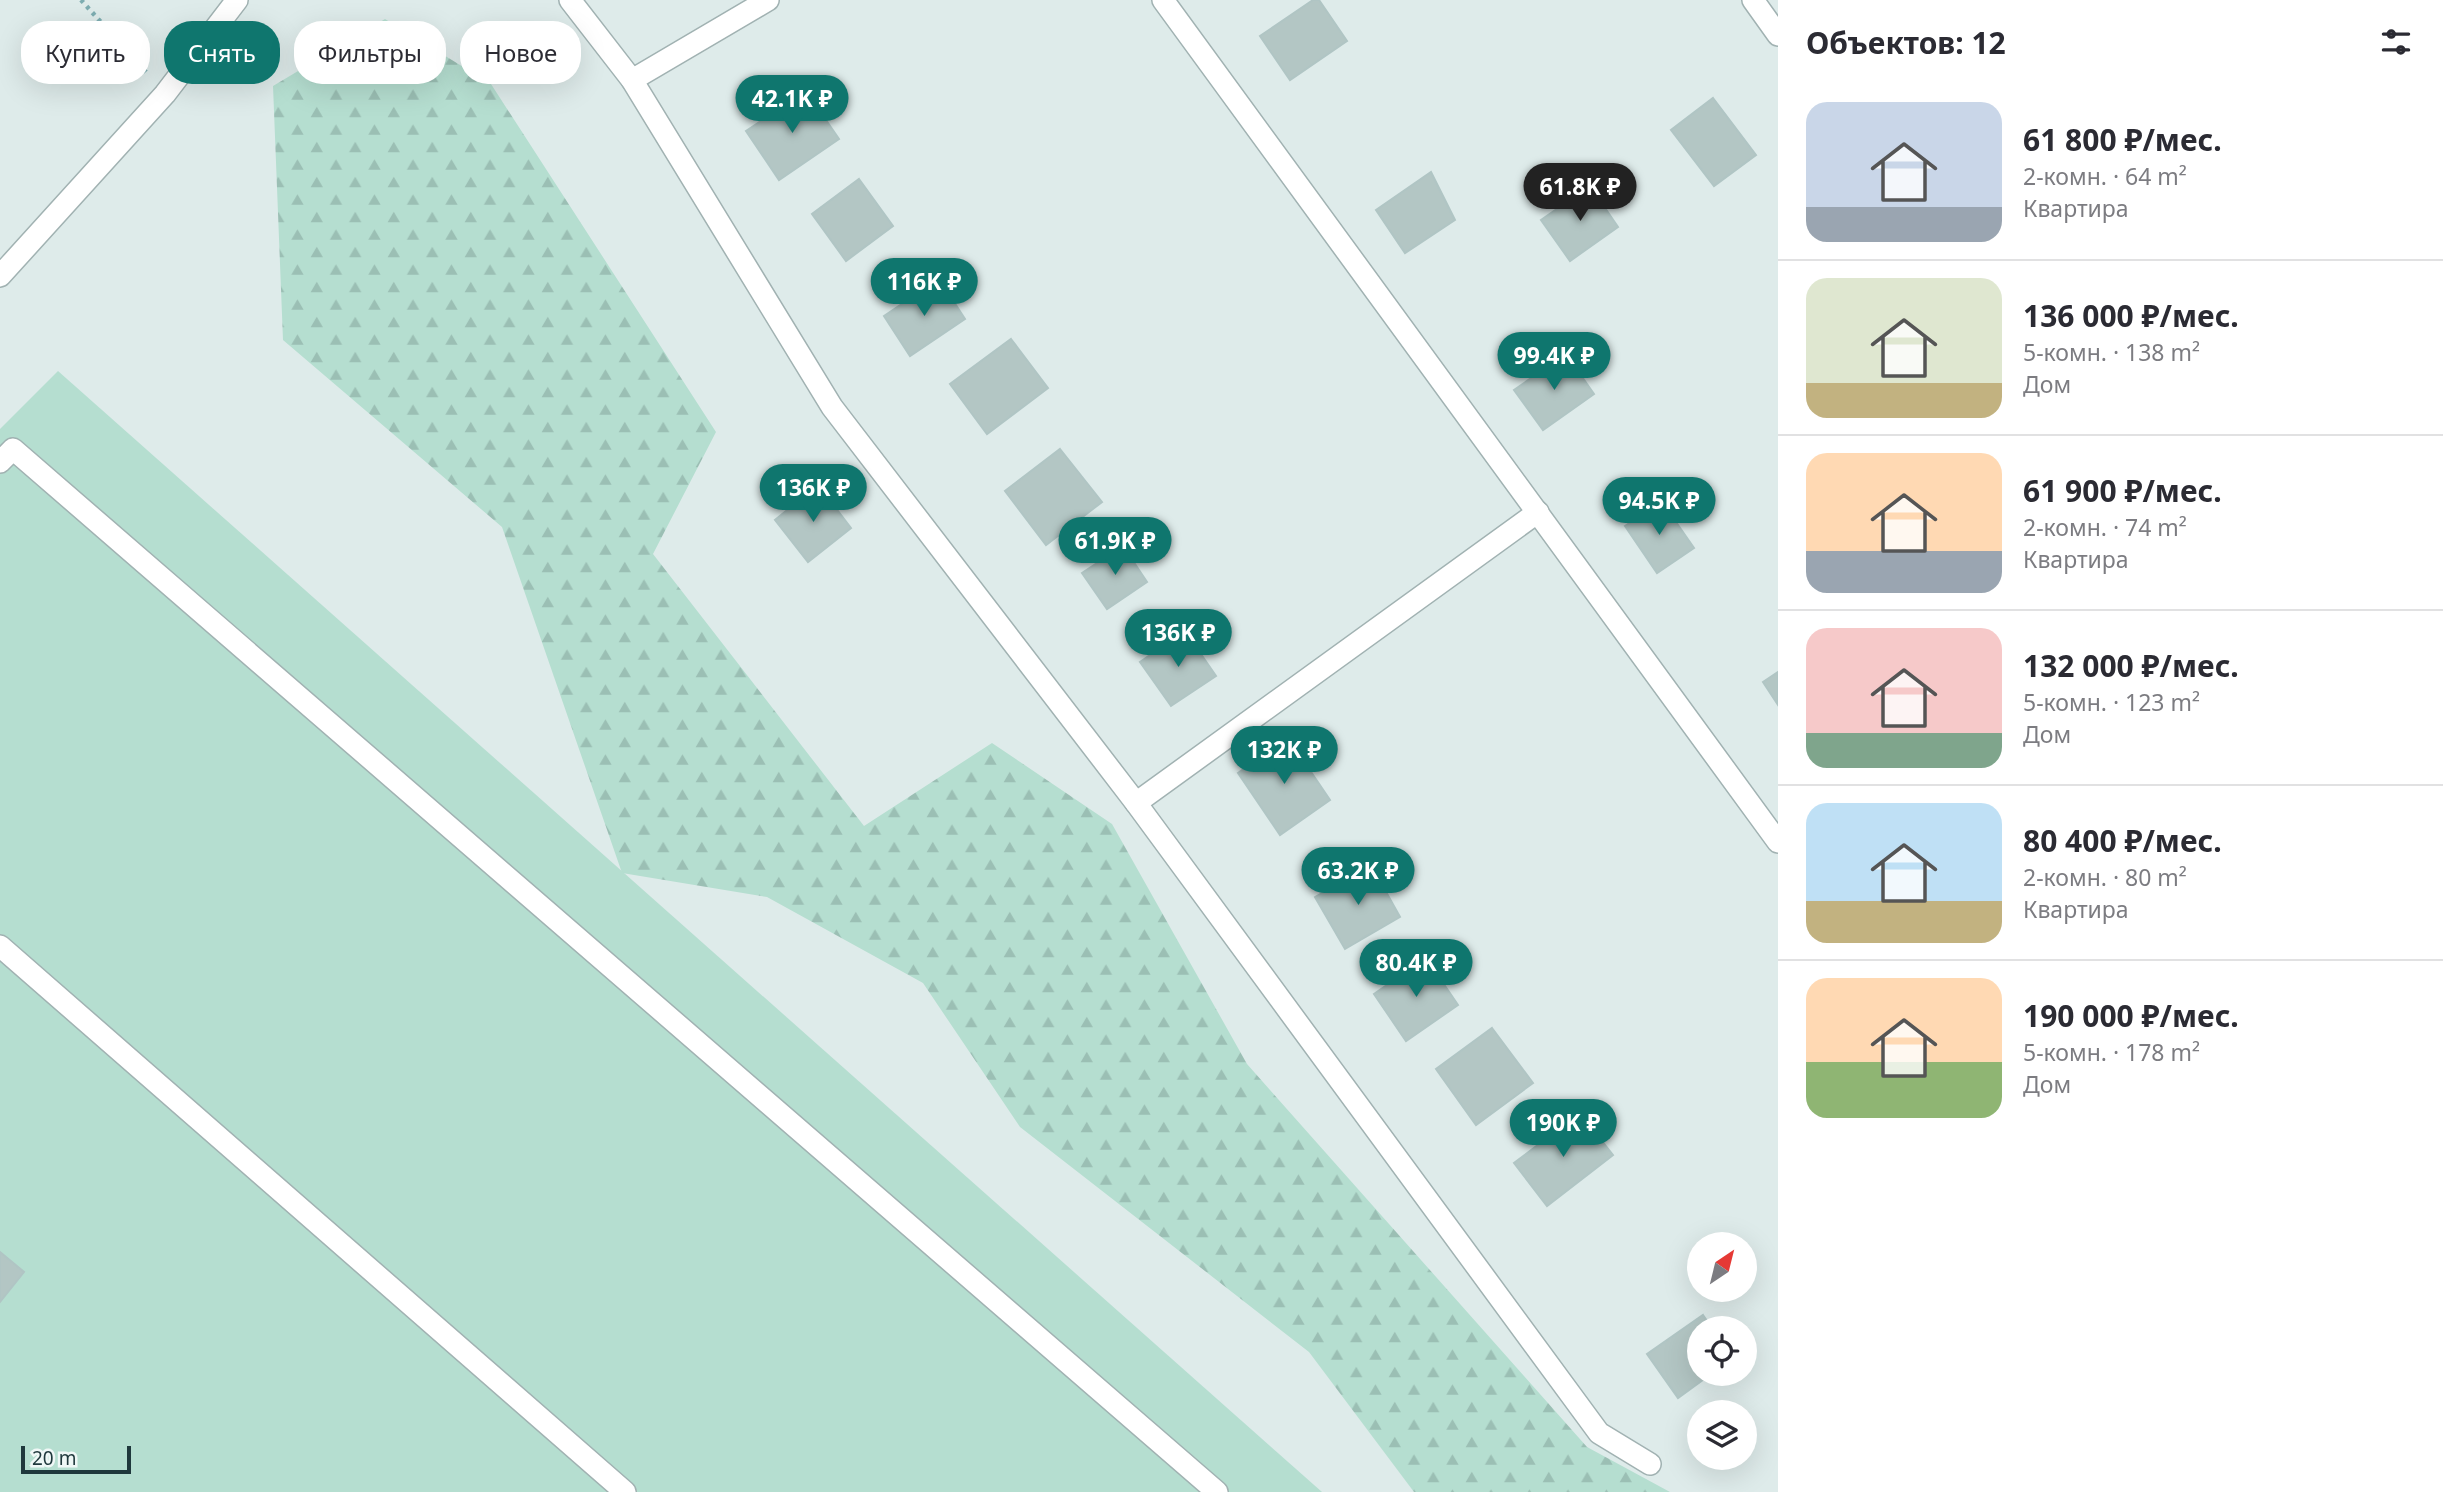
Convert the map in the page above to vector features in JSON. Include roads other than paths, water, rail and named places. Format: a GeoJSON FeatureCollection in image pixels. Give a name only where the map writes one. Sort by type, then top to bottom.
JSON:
{"type":"FeatureCollection","features":[{"type":"Feature","properties":{"kind":"street"},"geometry":{"type":"LineString","coordinates":[[0,276],[165,94],[237,0]]}},
{"type":"Feature","properties":{"kind":"street"},"geometry":{"type":"LineString","coordinates":[[570,0],[632,80],[832,407],[1136,803],[1599,1433],[1650,1464]]}},
{"type":"Feature","properties":{"kind":"street"},"geometry":{"type":"LineString","coordinates":[[632,80],[768,0]]}},
{"type":"Feature","properties":{"kind":"street"},"geometry":{"type":"LineString","coordinates":[[1163,0],[1778,842]]}},
{"type":"Feature","properties":{"kind":"street"},"geometry":{"type":"LineString","coordinates":[[1753,0],[1778,35]]}},
{"type":"Feature","properties":{"kind":"street"},"geometry":{"type":"LineString","coordinates":[[0,462],[13,449],[1217,1492]]}},
{"type":"Feature","properties":{"kind":"street"},"geometry":{"type":"LineString","coordinates":[[1136,803],[1538,512]]}},
{"type":"Feature","properties":{"kind":"street"},"geometry":{"type":"LineString","coordinates":[[0,946],[625,1492]]}}]}
